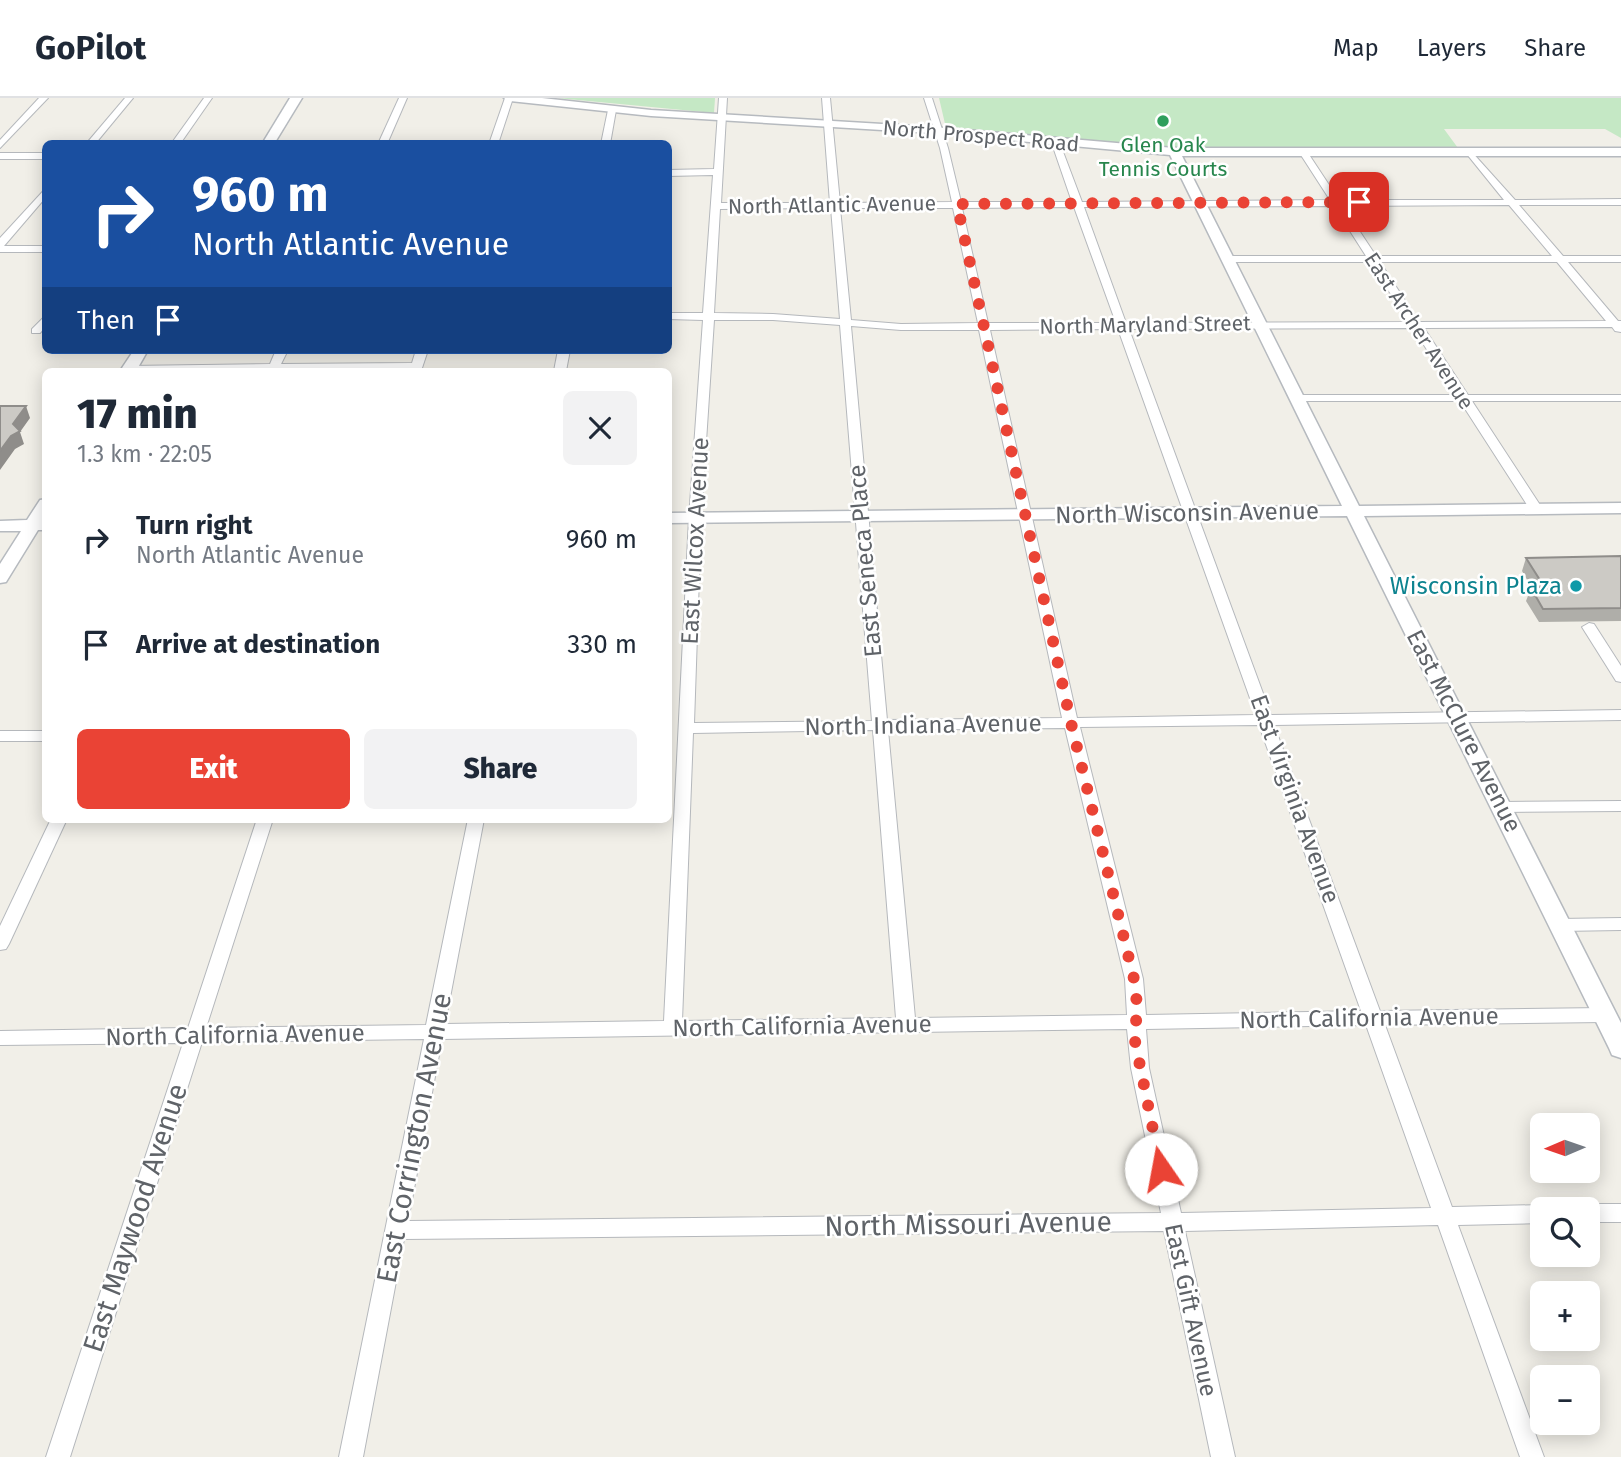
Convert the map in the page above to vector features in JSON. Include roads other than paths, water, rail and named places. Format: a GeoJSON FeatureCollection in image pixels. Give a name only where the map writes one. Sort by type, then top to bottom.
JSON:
{"type":"FeatureCollection","features":[{"type":"Feature","properties":{"kind":"street"},"geometry":{"type":"LineString","coordinates":[[0,135],[35,98]]}},
{"type":"Feature","properties":{"kind":"street"},"geometry":{"type":"LineString","coordinates":[[0,145],[44,98]]}},
{"type":"Feature","properties":{"kind":"street"},"geometry":{"type":"LineString","coordinates":[[84,140],[119,98]]}},
{"type":"Feature","properties":{"kind":"street"},"geometry":{"type":"LineString","coordinates":[[93,140],[129,98]]}},
{"type":"Feature","properties":{"kind":"street"},"geometry":{"type":"LineString","coordinates":[[178,140],[208,98]]}},
{"type":"Feature","properties":{"kind":"street"},"geometry":{"type":"LineString","coordinates":[[270,140],[296,98]]}},
{"type":"Feature","properties":{"kind":"street"},"geometry":{"type":"LineString","coordinates":[[384,140],[403,98]]}},
{"type":"Feature","properties":{"kind":"street"},"geometry":{"type":"LineString","coordinates":[[495,140],[509,98]]}},
{"type":"Feature","properties":{"kind":"street","name":"North Prospect Road"},"geometry":{"type":"LineString","coordinates":[[509,98],[612,110],[940,131],[1174,152],[1621,152]]}},
{"type":"Feature","properties":{"kind":"street","name":"East Wilcox Avenue"},"geometry":{"type":"LineString","coordinates":[[673,1027],[695,518],[723,98]]}},
{"type":"Feature","properties":{"kind":"street","name":"East Seneca Place"},"geometry":{"type":"LineString","coordinates":[[826,98],[906,1024]]}},
{"type":"Feature","properties":{"kind":"street","name":"East Gift Avenue"},"geometry":{"type":"LineString","coordinates":[[928,98],[935,127],[940,131],[1071,723],[1134,979],[1138,1061],[1223,1457]]}},
{"type":"Feature","properties":{"kind":"street"},"geometry":{"type":"LineString","coordinates":[[606,140],[612,110]]}},
{"type":"Feature","properties":{"kind":"street","name":"East Virginia Avenue"},"geometry":{"type":"LineString","coordinates":[[1055,142],[1532,1457]]}},
{"type":"Feature","properties":{"kind":"street","name":"East McClure Avenue"},"geometry":{"type":"LineString","coordinates":[[1174,152],[1621,1048]]}},
{"type":"Feature","properties":{"kind":"street","name":"East Archer Avenue"},"geometry":{"type":"LineString","coordinates":[[1303,152],[1536,508]]}},
{"type":"Feature","properties":{"kind":"street"},"geometry":{"type":"LineString","coordinates":[[1470,153],[1619,326]]}},
{"type":"Feature","properties":{"kind":"street"},"geometry":{"type":"LineString","coordinates":[[0,156],[42,156]]}},
{"type":"Feature","properties":{"kind":"street","name":"North Atlantic Avenue"},"geometry":{"type":"LineString","coordinates":[[672,173],[717,172]]}},
{"type":"Feature","properties":{"kind":"street"},"geometry":{"type":"LineString","coordinates":[[0,246],[42,196]]}},
{"type":"Feature","properties":{"kind":"street","name":"North Atlantic Avenue"},"geometry":{"type":"LineString","coordinates":[[715,206],[1621,202]]}},
{"type":"Feature","properties":{"kind":"street"},"geometry":{"type":"LineString","coordinates":[[0,246],[42,249]]}},
{"type":"Feature","properties":{"kind":"street"},"geometry":{"type":"LineString","coordinates":[[1227,259],[1621,259]]}},
{"type":"Feature","properties":{"kind":"street","name":"North Maryland Street"},"geometry":{"type":"LineString","coordinates":[[672,316],[708,315],[892,327],[1259,324],[1619,326]]}},
{"type":"Feature","properties":{"kind":"street"},"geometry":{"type":"LineString","coordinates":[[36,331],[42,323]]}},
{"type":"Feature","properties":{"kind":"street"},"geometry":{"type":"LineString","coordinates":[[274,367],[280,354]]}},
{"type":"Feature","properties":{"kind":"street"},"geometry":{"type":"LineString","coordinates":[[225,368],[416,368]]}},
{"type":"Feature","properties":{"kind":"street"},"geometry":{"type":"LineString","coordinates":[[1297,398],[1621,398]]}},
{"type":"Feature","properties":{"kind":"street","name":"North Wisconsin Avenue"},"geometry":{"type":"LineString","coordinates":[[672,518],[1621,508]]}},
{"type":"Feature","properties":{"kind":"street"},"geometry":{"type":"LineString","coordinates":[[0,526],[39,525]]}},
{"type":"Feature","properties":{"kind":"street"},"geometry":{"type":"LineString","coordinates":[[0,578],[39,525]]}},
{"type":"Feature","properties":{"kind":"street"},"geometry":{"type":"LineString","coordinates":[[1589,627],[1621,678]]}},
{"type":"Feature","properties":{"kind":"street","name":"North Indiana Avenue"},"geometry":{"type":"LineString","coordinates":[[686,729],[1621,715]]}},
{"type":"Feature","properties":{"kind":"street"},"geometry":{"type":"LineString","coordinates":[[0,736],[42,736]]}},
{"type":"Feature","properties":{"kind":"street"},"geometry":{"type":"LineString","coordinates":[[1502,807],[1621,806]]}},
{"type":"Feature","properties":{"kind":"street"},"geometry":{"type":"LineString","coordinates":[[0,944],[57,823]]}},
{"type":"Feature","properties":{"kind":"street","name":"East Maywood Avenue"},"geometry":{"type":"LineString","coordinates":[[58,1457],[264,823]]}},
{"type":"Feature","properties":{"kind":"street","name":"East Corrington Avenue"},"geometry":{"type":"LineString","coordinates":[[351,1457],[475,823]]}},
{"type":"Feature","properties":{"kind":"street"},"geometry":{"type":"LineString","coordinates":[[1560,925],[1621,924]]}},
{"type":"Feature","properties":{"kind":"street","name":"North California Avenue"},"geometry":{"type":"LineString","coordinates":[[0,1038],[1604,1015]]}},
{"type":"Feature","properties":{"kind":"street"},"geometry":{"type":"LineString","coordinates":[[1600,1213],[1621,1213]]}},
{"type":"Feature","properties":{"kind":"street","name":"North Missouri Avenue"},"geometry":{"type":"LineString","coordinates":[[395,1230],[1172,1222],[1530,1214]]}},
{"type":"Feature","properties":{"kind":"place","name":"Glen Oak Tennis Courts"},"geometry":{"type":"Point","coordinates":[1163,121]}},
{"type":"Feature","properties":{"kind":"place","name":"Wisconsin Plaza"},"geometry":{"type":"Point","coordinates":[1576,586]}}]}
